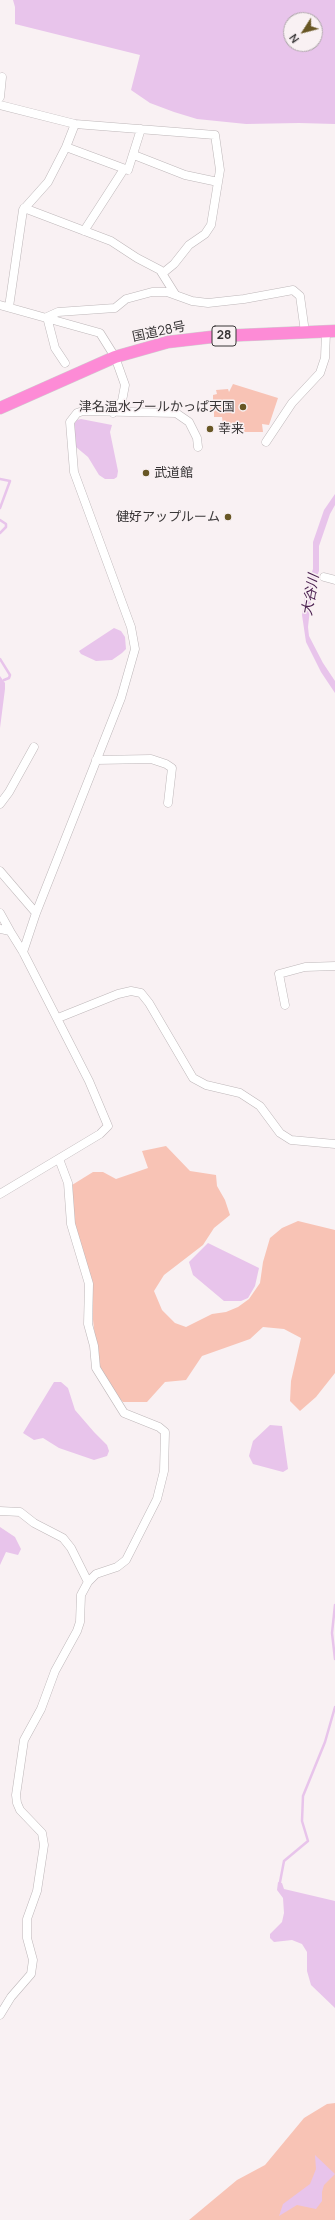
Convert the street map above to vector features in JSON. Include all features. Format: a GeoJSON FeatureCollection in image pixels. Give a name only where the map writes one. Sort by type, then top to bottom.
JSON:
{"type":"FeatureCollection","features":[{"type":"Feature","properties":{"kind":"highway","name":"国道28号"},"geometry":{"type":"LineString","coordinates":[[0,408],[115,357],[142,348],[193,339],[331,331]]}},
{"type":"Feature","properties":{"kind":"street"},"geometry":{"type":"LineString","coordinates":[[0,97],[2,77]]}},
{"type":"Feature","properties":{"kind":"street"},"geometry":{"type":"LineString","coordinates":[[0,105],[75,124],[215,135],[220,170],[209,230],[189,245],[174,264],[163,273]]}},
{"type":"Feature","properties":{"kind":"street"},"geometry":{"type":"LineString","coordinates":[[9,307],[12,296],[19,229],[24,208],[48,182],[66,147],[75,124]]}},
{"type":"Feature","properties":{"kind":"street"},"geometry":{"type":"LineString","coordinates":[[66,147],[128,170],[141,129]]}},
{"type":"Feature","properties":{"kind":"street"},"geometry":{"type":"LineString","coordinates":[[134,155],[185,175],[218,182]]}},
{"type":"Feature","properties":{"kind":"street"},"geometry":{"type":"LineString","coordinates":[[84,231],[124,169]]}},
{"type":"Feature","properties":{"kind":"street"},"geometry":{"type":"LineString","coordinates":[[24,208],[112,241],[163,273],[175,294]]}},
{"type":"Feature","properties":{"kind":"street"},"geometry":{"type":"LineString","coordinates":[[47,317],[58,312],[115,308],[126,299],[152,292],[175,294],[192,302],[208,303],[293,290],[300,296],[305,332]]}},
{"type":"Feature","properties":{"kind":"street"},"geometry":{"type":"LineString","coordinates":[[0,305],[97,331],[106,340],[115,357],[123,375],[126,388],[122,401],[113,413]]}},
{"type":"Feature","properties":{"kind":"street"},"geometry":{"type":"LineString","coordinates":[[47,317],[55,348],[65,363]]}},
{"type":"Feature","properties":{"kind":"street"},"geometry":{"type":"LineString","coordinates":[[266,442],[292,402],[320,372],[325,358],[331,331]]}},
{"type":"Feature","properties":{"kind":"street"},"geometry":{"type":"LineString","coordinates":[[23,952],[36,913],[127,680],[135,649],[131,627],[74,472],[70,427],[72,418],[77,412],[82,411],[176,414],[189,422],[197,438],[198,447]]}},
{"type":"Feature","properties":{"kind":"street"},"geometry":{"type":"LineString","coordinates":[[324,577],[335,580]]}},
{"type":"Feature","properties":{"kind":"street"},"geometry":{"type":"LineString","coordinates":[[0,804],[9,792],[34,746]]}},
{"type":"Feature","properties":{"kind":"street"},"geometry":{"type":"LineString","coordinates":[[96,760],[151,759],[166,764],[172,768],[168,803]]}},
{"type":"Feature","properties":{"kind":"street"},"geometry":{"type":"LineString","coordinates":[[0,871],[36,913]]}},
{"type":"Feature","properties":{"kind":"street"},"geometry":{"type":"LineString","coordinates":[[0,913],[23,952],[90,1081],[108,1126],[100,1134],[0,1194]]}},
{"type":"Feature","properties":{"kind":"street"},"geometry":{"type":"LineString","coordinates":[[0,929],[10,931]]}},
{"type":"Feature","properties":{"kind":"street"},"geometry":{"type":"LineString","coordinates":[[285,1005],[279,974],[305,967],[335,966]]}},
{"type":"Feature","properties":{"kind":"street"},"geometry":{"type":"LineString","coordinates":[[58,1018],[118,994],[136,991],[145,996],[193,1078],[206,1085],[240,1093],[260,1106],[280,1133],[291,1140],[335,1144]]}},
{"type":"Feature","properties":{"kind":"street"},"geometry":{"type":"LineString","coordinates":[[0,2015],[11,1997],[31,1974],[33,1960],[27,1938],[27,1919],[37,1891],[44,1846],[42,1833],[20,1810],[17,1802],[21,1748],[28,1731],[41,1709],[55,1671],[77,1631],[80,1622],[81,1596],[88,1582],[96,1574],[123,1564],[129,1556],[157,1499],[164,1471],[164,1432],[160,1427],[124,1413],[96,1368],[94,1346],[88,1324],[89,1284],[71,1224],[68,1182],[59,1159]]}},
{"type":"Feature","properties":{"kind":"street"},"geometry":{"type":"LineString","coordinates":[[0,1511],[20,1512],[34,1523],[63,1538],[71,1548],[88,1582]]}},
{"type":"Feature","properties":{"kind":"shaded area","name":"津名温水プールかっぱ天国"},"geometry":{"type":"Polygon","coordinates":[[[233,384],[278,398],[269,425],[262,424],[263,432],[244,432],[244,429],[231,430],[230,422],[223,424],[222,417],[214,417],[214,410],[210,410],[210,403],[213,403],[213,395],[217,394],[216,390],[228,389],[229,392],[233,384]]]}},
{"type":"Feature","properties":{"kind":"shaded area"},"geometry":{"type":"Polygon","coordinates":[[[166,1146],[190,1171],[216,1175],[217,1186],[225,1200],[230,1215],[214,1228],[203,1245],[164,1275],[154,1291],[162,1310],[175,1323],[186,1327],[212,1314],[226,1312],[238,1307],[249,1299],[260,1283],[263,1262],[270,1238],[282,1228],[298,1221],[335,1230],[335,1373],[316,1397],[300,1411],[290,1401],[291,1381],[301,1338],[284,1329],[263,1327],[250,1339],[202,1356],[186,1380],[165,1382],[147,1402],[123,1402],[113,1392],[98,1363],[93,1320],[92,1281],[74,1221],[72,1185],[93,1172],[103,1172],[116,1179],[148,1168],[142,1151],[166,1146]]]}},
{"type":"Feature","properties":{"kind":"shaded area"},"geometry":{"type":"Polygon","coordinates":[[[335,2103],[335,2220],[189,2220],[237,2180],[265,2165],[304,2118],[327,2104],[335,2103]]]}},
{"type":"Feature","properties":{"kind":"water"},"geometry":{"type":"Polygon","coordinates":[[[13,0],[335,0],[335,124],[246,124],[197,119],[174,112],[150,103],[131,90],[140,55],[15,24],[15,7],[13,0]]]}},
{"type":"Feature","properties":{"kind":"water"},"geometry":{"type":"Polygon","coordinates":[[[81,419],[112,425],[110,432],[118,471],[117,477],[114,479],[105,479],[99,475],[88,457],[76,447],[74,424],[77,420],[81,419]]]}},
{"type":"Feature","properties":{"kind":"water","name":"大谷川"},"geometry":{"type":"Polygon","coordinates":[[[335,494],[335,505],[330,514],[319,546],[319,571],[312,591],[308,627],[309,636],[323,663],[335,681],[335,693],[321,672],[306,642],[302,615],[306,590],[313,569],[313,542],[324,510],[335,494]]]}},
{"type":"Feature","properties":{"kind":"water"},"geometry":{"type":"Polygon","coordinates":[[[114,628],[121,631],[125,637],[126,649],[122,653],[112,660],[96,661],[81,654],[79,651],[114,628]]]}},
{"type":"Feature","properties":{"kind":"water"},"geometry":{"type":"Polygon","coordinates":[[[0,676],[5,683],[5,689],[0,728],[0,676]]]}},
{"type":"Feature","properties":{"kind":"water"},"geometry":{"type":"Polygon","coordinates":[[[208,1243],[259,1268],[255,1286],[248,1298],[241,1301],[224,1301],[193,1275],[189,1262],[208,1243]]]}},
{"type":"Feature","properties":{"kind":"water"},"geometry":{"type":"Polygon","coordinates":[[[54,1382],[61,1382],[68,1388],[75,1410],[107,1445],[109,1451],[107,1456],[94,1460],[59,1448],[43,1438],[34,1440],[23,1433],[54,1382]]]}},
{"type":"Feature","properties":{"kind":"water"},"geometry":{"type":"Polygon","coordinates":[[[270,1425],[282,1426],[288,1469],[283,1472],[253,1464],[249,1456],[253,1441],[270,1425]]]}},
{"type":"Feature","properties":{"kind":"water"},"geometry":{"type":"Polygon","coordinates":[[[0,1527],[15,1537],[21,1549],[18,1555],[6,1552],[0,1565],[0,1527]]]}},
{"type":"Feature","properties":{"kind":"water"},"geometry":{"type":"Polygon","coordinates":[[[278,1882],[282,1883],[284,1889],[335,1901],[335,2008],[311,1985],[307,1971],[307,1952],[302,1944],[292,1940],[274,1942],[270,1938],[270,1934],[282,1922],[284,1913],[283,1898],[277,1890],[278,1882]]]}},
{"type":"Feature","properties":{"kind":"water"},"geometry":{"type":"Polygon","coordinates":[[[315,2155],[335,2174],[324,2185],[322,2201],[316,2209],[297,2205],[279,2216],[283,2204],[310,2184],[316,2169],[315,2155]]]}},
{"type":"Feature","properties":{"kind":"waterway"},"geometry":{"type":"LineString","coordinates":[[0,479],[10,481],[0,508]]}},
{"type":"Feature","properties":{"kind":"waterway"},"geometry":{"type":"LineString","coordinates":[[0,520],[6,524],[6,527],[0,533]]}},
{"type":"Feature","properties":{"kind":"waterway"},"geometry":{"type":"LineString","coordinates":[[0,659],[10,675],[9,678],[4,680]]}},
{"type":"Feature","properties":{"kind":"waterway"},"geometry":{"type":"LineString","coordinates":[[335,1605],[332,1633],[335,1659]]}},
{"type":"Feature","properties":{"kind":"waterway"},"geometry":{"type":"LineString","coordinates":[[280,1882],[284,1861],[308,1841],[302,1821],[303,1796],[325,1742],[335,1707]]}},
{"type":"Feature","properties":{"kind":"place","name":"津名温水プールかっぱ天国"},"geometry":{"type":"Point","coordinates":[243,407]}},
{"type":"Feature","properties":{"kind":"place","name":"幸来"},"geometry":{"type":"Point","coordinates":[210,429]}},
{"type":"Feature","properties":{"kind":"place","name":"武道館"},"geometry":{"type":"Point","coordinates":[146,473]}},
{"type":"Feature","properties":{"kind":"place","name":"健好アップルーム"},"geometry":{"type":"Point","coordinates":[228,517]}}]}
